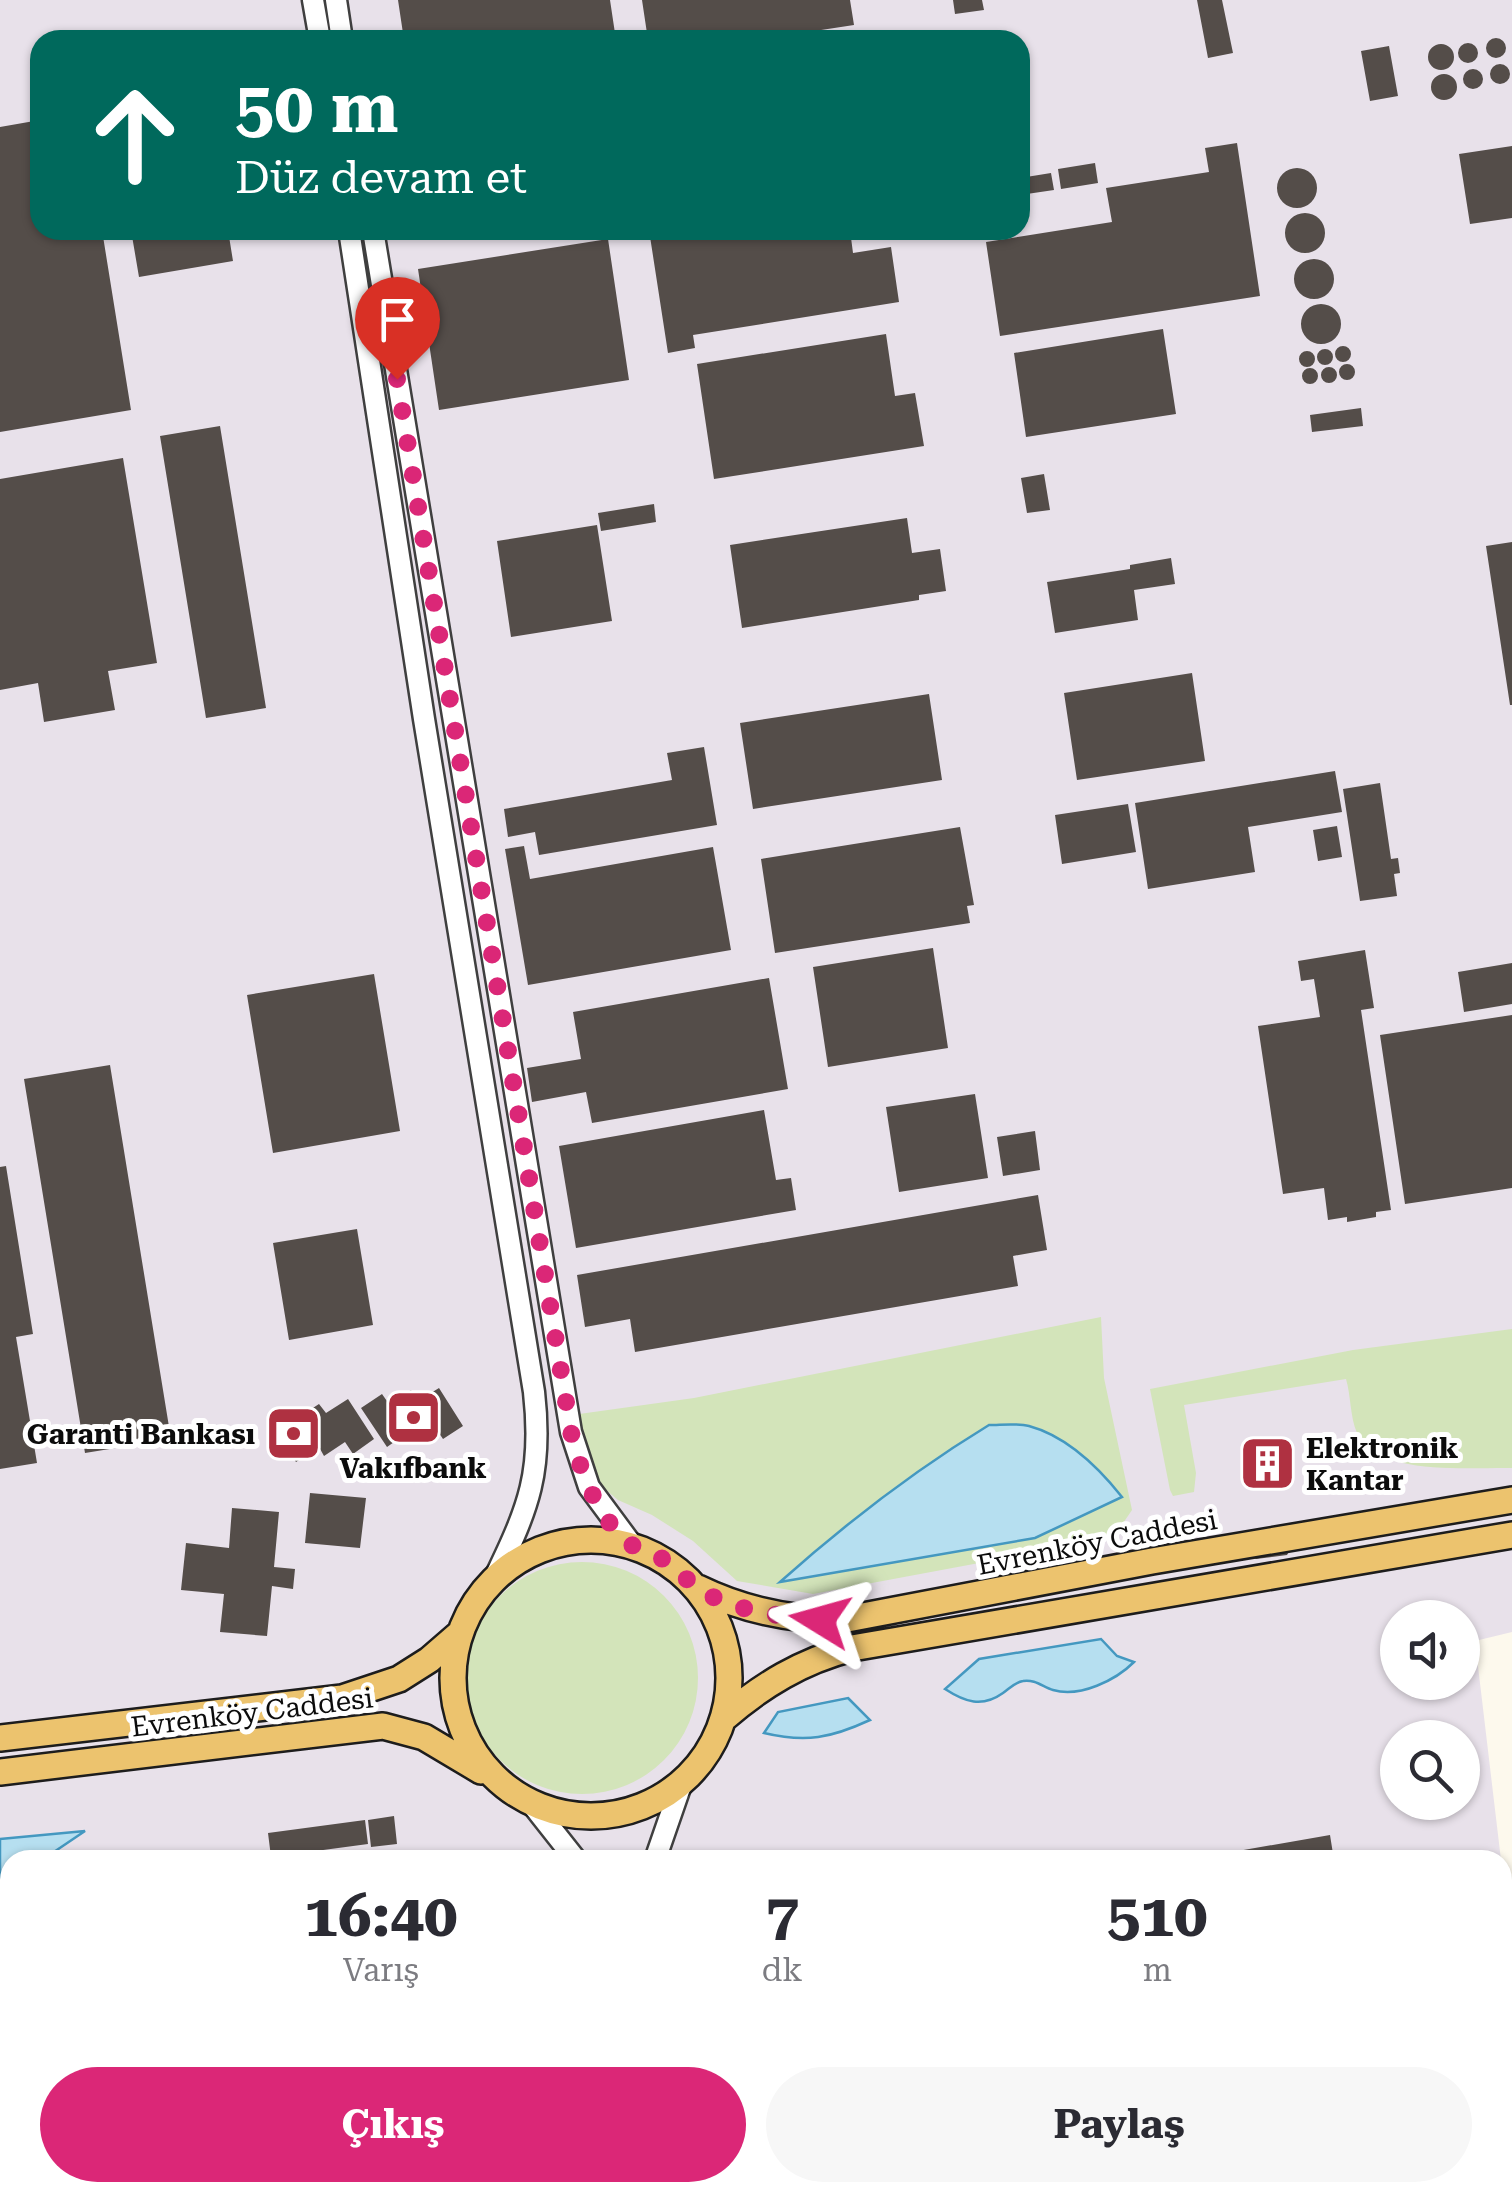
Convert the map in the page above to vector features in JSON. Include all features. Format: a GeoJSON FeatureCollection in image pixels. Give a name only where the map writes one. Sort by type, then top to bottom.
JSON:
{"type":"FeatureCollection","features":[{"type":"Feature","properties":{"kind":"main road","name":"Evrenköy Caddesi"},"geometry":{"type":"LineString","coordinates":[[696,1587],[723,1600],[780,1616],[842,1620],[1152,1561],[1512,1500]]}},
{"type":"Feature","properties":{"kind":"main road"},"geometry":{"type":"LineString","coordinates":[[722,1719],[784,1674],[813,1659],[852,1648],[1512,1535]]}},
{"type":"Feature","properties":{"kind":"main road"},"geometry":{"type":"LineString","coordinates":[[591,1539],[632,1545],[667,1562],[696,1587],[715,1616],[726,1650],[729,1684],[722,1719],[702,1760],[682,1782],[648,1804],[609,1815],[569,1814],[531,1803],[498,1781],[472,1750],[456,1713],[452,1674],[459,1634],[480,1594],[520,1558],[550,1545],[591,1539]]}},
{"type":"Feature","properties":{"kind":"main road","name":"Evrenköy Caddesi"},"geometry":{"type":"LineString","coordinates":[[0,1738],[342,1698],[414,1670],[459,1634]]}},
{"type":"Feature","properties":{"kind":"main road","name":"Evrenköy Caddesi"},"geometry":{"type":"LineString","coordinates":[[0,1772],[383,1726],[424,1737],[498,1781]]}},
{"type":"Feature","properties":{"kind":"street"},"geometry":{"type":"LineString","coordinates":[[314,0],[318,30]]}},
{"type":"Feature","properties":{"kind":"street"},"geometry":{"type":"LineString","coordinates":[[336,0],[340,30]]}},
{"type":"Feature","properties":{"kind":"street"},"geometry":{"type":"LineString","coordinates":[[351,240],[536,1407],[539,1446],[534,1486],[495,1577]]}},
{"type":"Feature","properties":{"kind":"street"},"geometry":{"type":"LineString","coordinates":[[375,240],[571,1432],[589,1487],[632,1545]]}},
{"type":"Feature","properties":{"kind":"street"},"geometry":{"type":"LineString","coordinates":[[659,1850],[682,1782]]}},
{"type":"Feature","properties":{"kind":"street"},"geometry":{"type":"LineString","coordinates":[[531,1803],[568,1850]]}},
{"type":"Feature","properties":{"kind":"shaded area"},"geometry":{"type":"Polygon","coordinates":[[[0,0],[1512,0],[1512,1632],[1480,1640],[1480,1600],[1380,1600],[1380,1700],[1480,1700],[1480,1683],[1500,1850],[0,1850],[0,0]]]}},
{"type":"Feature","properties":{"kind":"green space"},"geometry":{"type":"Polygon","coordinates":[[[1101,1317],[1104,1378],[1132,1510],[1113,1538],[813,1594],[737,1581],[693,1541],[652,1515],[618,1500],[600,1485],[572,1415],[694,1398],[1101,1317]]]}},
{"type":"Feature","properties":{"kind":"green space"},"geometry":{"type":"Polygon","coordinates":[[[1512,1329],[1512,1468],[1426,1467],[1383,1457],[1367,1447],[1357,1433],[1346,1379],[1184,1405],[1196,1473],[1194,1492],[1173,1496],[1170,1490],[1150,1389],[1353,1350],[1512,1329]]]}},
{"type":"Feature","properties":{"kind":"green space"},"geometry":{"type":"Polygon","coordinates":[[[582,1562],[627,1570],[664,1596],[690,1633],[698,1678],[690,1723],[664,1760],[627,1786],[582,1794],[537,1786],[500,1760],[474,1723],[466,1678],[474,1633],[500,1596],[537,1570],[582,1562]]]}},
{"type":"Feature","properties":{"kind":"water"},"geometry":{"type":"Polygon","coordinates":[[[989,1425],[1024,1425],[1056,1437],[1092,1464],[1122,1497],[1035,1538],[780,1582],[881,1499],[989,1425]]]}},
{"type":"Feature","properties":{"kind":"water"},"geometry":{"type":"Polygon","coordinates":[[[1101,1639],[1117,1656],[1134,1662],[1108,1681],[1086,1689],[1063,1692],[1023,1681],[981,1702],[945,1689],[979,1659],[1101,1639]]]}},
{"type":"Feature","properties":{"kind":"water"},"geometry":{"type":"Polygon","coordinates":[[[848,1698],[870,1720],[818,1737],[764,1733],[778,1712],[848,1698]]]}},
{"type":"Feature","properties":{"kind":"water"},"geometry":{"type":"Polygon","coordinates":[[[85,1831],[57,1850],[0,1850],[0,1839],[85,1831]]]}},
{"type":"Feature","properties":{"kind":"building"},"geometry":{"type":"Polygon","coordinates":[[[398,0],[610,0],[614,30],[402,30],[398,0]]]}},
{"type":"Feature","properties":{"kind":"building"},"geometry":{"type":"Polygon","coordinates":[[[642,0],[850,0],[854,25],[821,30],[646,30],[642,0]]]}},
{"type":"Feature","properties":{"kind":"building"},"geometry":{"type":"Polygon","coordinates":[[[953,0],[982,0],[984,10],[955,14],[953,0]]]}},
{"type":"Feature","properties":{"kind":"building"},"geometry":{"type":"Polygon","coordinates":[[[1197,0],[1222,0],[1233,53],[1208,58],[1197,0]]]}},
{"type":"Feature","properties":{"kind":"building"},"geometry":{"type":"Polygon","coordinates":[[[1496,38],[1506,48],[1496,58],[1486,48],[1496,38]]]}},
{"type":"Feature","properties":{"kind":"building"},"geometry":{"type":"Polygon","coordinates":[[[1468,43],[1478,53],[1468,63],[1458,53],[1468,43]]]}},
{"type":"Feature","properties":{"kind":"building"},"geometry":{"type":"Polygon","coordinates":[[[1441,44],[1450,48],[1454,57],[1450,66],[1441,70],[1432,66],[1428,57],[1432,48],[1441,44]]]}},
{"type":"Feature","properties":{"kind":"building"},"geometry":{"type":"Polygon","coordinates":[[[1389,46],[1398,96],[1370,101],[1361,51],[1389,46]]]}},
{"type":"Feature","properties":{"kind":"building"},"geometry":{"type":"Polygon","coordinates":[[[1500,64],[1510,74],[1500,84],[1490,74],[1500,64]]]}},
{"type":"Feature","properties":{"kind":"building"},"geometry":{"type":"Polygon","coordinates":[[[1473,69],[1483,79],[1473,89],[1463,79],[1473,69]]]}},
{"type":"Feature","properties":{"kind":"building"},"geometry":{"type":"Polygon","coordinates":[[[1444,74],[1453,78],[1457,87],[1453,96],[1444,100],[1435,96],[1431,87],[1435,78],[1444,74]]]}},
{"type":"Feature","properties":{"kind":"building"},"geometry":{"type":"Polygon","coordinates":[[[30,122],[30,240],[104,240],[131,410],[0,432],[0,127],[30,122]]]}},
{"type":"Feature","properties":{"kind":"building"},"geometry":{"type":"Polygon","coordinates":[[[1237,143],[1260,296],[1000,336],[986,242],[1030,240],[1030,235],[1112,222],[1106,188],[1209,172],[1205,148],[1237,143]]]}},
{"type":"Feature","properties":{"kind":"building"},"geometry":{"type":"Polygon","coordinates":[[[1512,146],[1512,218],[1470,224],[1459,154],[1512,146]]]}},
{"type":"Feature","properties":{"kind":"building"},"geometry":{"type":"Polygon","coordinates":[[[1095,163],[1098,183],[1061,189],[1058,169],[1095,163]]]}},
{"type":"Feature","properties":{"kind":"building"},"geometry":{"type":"Polygon","coordinates":[[[1297,168],[1311,174],[1317,188],[1311,202],[1297,208],[1283,202],[1277,188],[1283,174],[1297,168]]]}},
{"type":"Feature","properties":{"kind":"building"},"geometry":{"type":"Polygon","coordinates":[[[1051,173],[1054,190],[1030,194],[1030,176],[1051,173]]]}},
{"type":"Feature","properties":{"kind":"building"},"geometry":{"type":"Polygon","coordinates":[[[1305,213],[1319,219],[1325,233],[1319,247],[1305,253],[1291,247],[1285,233],[1291,219],[1305,213]]]}},
{"type":"Feature","properties":{"kind":"building"},"geometry":{"type":"Polygon","coordinates":[[[133,240],[230,240],[233,261],[139,277],[133,240]]]}},
{"type":"Feature","properties":{"kind":"building"},"geometry":{"type":"Polygon","coordinates":[[[608,240],[629,380],[439,410],[418,269],[608,240]]]}},
{"type":"Feature","properties":{"kind":"building"},"geometry":{"type":"Polygon","coordinates":[[[651,240],[851,240],[853,253],[891,247],[899,302],[693,335],[695,348],[668,353],[651,240]]]}},
{"type":"Feature","properties":{"kind":"building"},"geometry":{"type":"Polygon","coordinates":[[[1314,259],[1328,265],[1334,279],[1328,293],[1314,299],[1300,293],[1294,279],[1300,265],[1314,259]]]}},
{"type":"Feature","properties":{"kind":"building"},"geometry":{"type":"Polygon","coordinates":[[[1321,304],[1335,310],[1341,324],[1335,338],[1321,344],[1307,338],[1301,324],[1307,310],[1321,304]]]}},
{"type":"Feature","properties":{"kind":"building"},"geometry":{"type":"Polygon","coordinates":[[[1163,329],[1176,414],[1026,437],[1014,353],[1163,329]]]}},
{"type":"Feature","properties":{"kind":"building"},"geometry":{"type":"Polygon","coordinates":[[[886,334],[895,396],[915,393],[924,446],[714,479],[697,364],[886,334]]]}},
{"type":"Feature","properties":{"kind":"building"},"geometry":{"type":"Polygon","coordinates":[[[1343,346],[1351,354],[1343,362],[1335,354],[1343,346]]]}},
{"type":"Feature","properties":{"kind":"building"},"geometry":{"type":"Polygon","coordinates":[[[1325,349],[1333,357],[1325,365],[1317,357],[1325,349]]]}},
{"type":"Feature","properties":{"kind":"building"},"geometry":{"type":"Polygon","coordinates":[[[1307,351],[1315,359],[1307,367],[1299,359],[1307,351]]]}},
{"type":"Feature","properties":{"kind":"building"},"geometry":{"type":"Polygon","coordinates":[[[1347,364],[1355,372],[1347,380],[1339,372],[1347,364]]]}},
{"type":"Feature","properties":{"kind":"building"},"geometry":{"type":"Polygon","coordinates":[[[1329,367],[1337,375],[1329,383],[1321,375],[1329,367]]]}},
{"type":"Feature","properties":{"kind":"building"},"geometry":{"type":"Polygon","coordinates":[[[1310,368],[1318,376],[1310,384],[1302,376],[1310,368]]]}},
{"type":"Feature","properties":{"kind":"building"},"geometry":{"type":"Polygon","coordinates":[[[1361,408],[1363,426],[1312,432],[1310,415],[1361,408]]]}},
{"type":"Feature","properties":{"kind":"building"},"geometry":{"type":"Polygon","coordinates":[[[220,426],[266,708],[206,718],[160,436],[220,426]]]}},
{"type":"Feature","properties":{"kind":"building"},"geometry":{"type":"Polygon","coordinates":[[[123,458],[157,663],[108,671],[115,710],[44,722],[38,683],[0,690],[0,479],[123,458]]]}},
{"type":"Feature","properties":{"kind":"building"},"geometry":{"type":"Polygon","coordinates":[[[1044,474],[1050,510],[1027,513],[1021,478],[1044,474]]]}},
{"type":"Feature","properties":{"kind":"building"},"geometry":{"type":"Polygon","coordinates":[[[654,504],[656,522],[601,531],[598,513],[654,504]]]}},
{"type":"Feature","properties":{"kind":"building"},"geometry":{"type":"Polygon","coordinates":[[[907,518],[912,553],[940,549],[946,591],[919,595],[919,600],[742,628],[730,545],[907,518]]]}},
{"type":"Feature","properties":{"kind":"building"},"geometry":{"type":"Polygon","coordinates":[[[597,525],[612,621],[511,637],[497,541],[597,525]]]}},
{"type":"Feature","properties":{"kind":"building"},"geometry":{"type":"Polygon","coordinates":[[[1512,542],[1512,705],[1510,705],[1486,546],[1512,542]]]}},
{"type":"Feature","properties":{"kind":"building"},"geometry":{"type":"Polygon","coordinates":[[[1171,558],[1175,584],[1134,590],[1138,620],[1055,633],[1047,582],[1130,569],[1130,565],[1171,558]]]}},
{"type":"Feature","properties":{"kind":"building"},"geometry":{"type":"Polygon","coordinates":[[[1192,673],[1205,761],[1077,780],[1064,693],[1192,673]]]}},
{"type":"Feature","properties":{"kind":"building"},"geometry":{"type":"Polygon","coordinates":[[[929,694],[942,780],[753,809],[740,723],[929,694]]]}},
{"type":"Feature","properties":{"kind":"building"},"geometry":{"type":"Polygon","coordinates":[[[704,747],[717,825],[539,855],[535,832],[508,837],[504,809],[672,780],[667,753],[704,747]]]}},
{"type":"Feature","properties":{"kind":"building"},"geometry":{"type":"Polygon","coordinates":[[[1335,771],[1342,812],[1248,827],[1255,872],[1148,889],[1135,803],[1335,771]]]}},
{"type":"Feature","properties":{"kind":"building"},"geometry":{"type":"Polygon","coordinates":[[[1380,783],[1391,859],[1398,858],[1400,873],[1394,874],[1397,896],[1360,901],[1343,789],[1380,783]]]}},
{"type":"Feature","properties":{"kind":"building"},"geometry":{"type":"Polygon","coordinates":[[[1128,804],[1136,852],[1062,864],[1055,815],[1128,804]]]}},
{"type":"Feature","properties":{"kind":"building"},"geometry":{"type":"Polygon","coordinates":[[[1337,826],[1342,857],[1318,861],[1313,830],[1337,826]]]}},
{"type":"Feature","properties":{"kind":"building"},"geometry":{"type":"Polygon","coordinates":[[[960,827],[974,905],[967,906],[970,923],[775,953],[761,859],[960,827]]]}},
{"type":"Feature","properties":{"kind":"building"},"geometry":{"type":"Polygon","coordinates":[[[524,846],[530,879],[713,847],[731,950],[528,985],[505,849],[524,846]]]}},
{"type":"Feature","properties":{"kind":"building"},"geometry":{"type":"Polygon","coordinates":[[[933,948],[948,1048],[828,1067],[813,967],[933,948]]]}},
{"type":"Feature","properties":{"kind":"building"},"geometry":{"type":"Polygon","coordinates":[[[1365,950],[1374,1008],[1361,1010],[1391,1210],[1347,1222],[1347,1217],[1328,1220],[1324,1188],[1283,1194],[1258,1026],[1320,1017],[1314,979],[1301,981],[1298,961],[1365,950]]]}},
{"type":"Feature","properties":{"kind":"building"},"geometry":{"type":"Polygon","coordinates":[[[1512,963],[1512,1004],[1464,1012],[1458,972],[1512,963]]]}},
{"type":"Feature","properties":{"kind":"building"},"geometry":{"type":"Polygon","coordinates":[[[374,974],[400,1131],[273,1153],[247,995],[374,974]]]}},
{"type":"Feature","properties":{"kind":"building"},"geometry":{"type":"Polygon","coordinates":[[[769,978],[788,1089],[592,1123],[586,1092],[532,1102],[527,1068],[581,1059],[573,1012],[769,978]]]}},
{"type":"Feature","properties":{"kind":"building"},"geometry":{"type":"Polygon","coordinates":[[[1512,1015],[1512,1188],[1405,1204],[1380,1035],[1512,1015]]]}},
{"type":"Feature","properties":{"kind":"building"},"geometry":{"type":"Polygon","coordinates":[[[110,1065],[171,1439],[85,1453],[24,1079],[110,1065]]]}},
{"type":"Feature","properties":{"kind":"building"},"geometry":{"type":"Polygon","coordinates":[[[975,1094],[988,1178],[899,1192],[886,1107],[975,1094]]]}},
{"type":"Feature","properties":{"kind":"building"},"geometry":{"type":"Polygon","coordinates":[[[764,1110],[776,1180],[791,1178],[796,1210],[576,1248],[559,1146],[764,1110]]]}},
{"type":"Feature","properties":{"kind":"building"},"geometry":{"type":"Polygon","coordinates":[[[1035,1131],[1040,1170],[1003,1176],[997,1137],[1035,1131]]]}},
{"type":"Feature","properties":{"kind":"building"},"geometry":{"type":"Polygon","coordinates":[[[6,1166],[33,1334],[16,1337],[37,1463],[0,1469],[0,1167],[6,1166]]]}},
{"type":"Feature","properties":{"kind":"building"},"geometry":{"type":"Polygon","coordinates":[[[1038,1195],[1047,1250],[1013,1256],[1018,1286],[635,1352],[630,1319],[585,1327],[577,1275],[1038,1195]]]}},
{"type":"Feature","properties":{"kind":"building"},"geometry":{"type":"Polygon","coordinates":[[[357,1229],[373,1325],[289,1340],[273,1243],[357,1229]]]}},
{"type":"Feature","properties":{"kind":"building"},"geometry":{"type":"Polygon","coordinates":[[[439,1388],[463,1426],[443,1439],[437,1430],[415,1444],[407,1433],[387,1447],[361,1408],[382,1394],[389,1404],[411,1390],[418,1401],[439,1388]]]}},
{"type":"Feature","properties":{"kind":"building"},"geometry":{"type":"Polygon","coordinates":[[[348,1399],[374,1439],[353,1454],[345,1442],[324,1456],[319,1447],[296,1462],[270,1422],[292,1407],[299,1417],[319,1404],[326,1413],[348,1399]]]}},
{"type":"Feature","properties":{"kind":"building","name":"Elektronik Kantar"},"geometry":{"type":"Polygon","coordinates":[[[1278,1454],[1281,1470],[1256,1474],[1253,1459],[1278,1454]]]}},
{"type":"Feature","properties":{"kind":"building"},"geometry":{"type":"Polygon","coordinates":[[[310,1493],[366,1498],[360,1548],[305,1543],[310,1493]]]}},
{"type":"Feature","properties":{"kind":"building"},"geometry":{"type":"Polygon","coordinates":[[[232,1508],[279,1512],[274,1567],[295,1569],[293,1589],[272,1586],[267,1636],[220,1632],[224,1594],[181,1590],[186,1543],[229,1548],[232,1508]]]}},
{"type":"Feature","properties":{"kind":"building"},"geometry":{"type":"Polygon","coordinates":[[[1291,1548],[1287,1555],[1256,1559],[1251,1556],[1291,1548]]]}},
{"type":"Feature","properties":{"kind":"building"},"geometry":{"type":"Polygon","coordinates":[[[394,1816],[397,1844],[371,1847],[368,1820],[394,1816]]]}},
{"type":"Feature","properties":{"kind":"building"},"geometry":{"type":"Polygon","coordinates":[[[365,1820],[368,1844],[323,1850],[270,1850],[268,1833],[365,1820]]]}},
{"type":"Feature","properties":{"kind":"building"},"geometry":{"type":"Polygon","coordinates":[[[1330,1835],[1332,1850],[1244,1850],[1330,1835]]]}},
{"type":"Feature","properties":{"kind":"place","name":"Vakıfbank"},"geometry":{"type":"Point","coordinates":[413,1417]}},
{"type":"Feature","properties":{"kind":"place","name":"Garanti Bankası"},"geometry":{"type":"Point","coordinates":[294,1434]}},
{"type":"Feature","properties":{"kind":"place","name":"Elektronik Kantar"},"geometry":{"type":"Point","coordinates":[1267,1464]}},
{"type":"Feature","properties":{"kind":"route"},"geometry":{"type":"LineString","coordinates":[[397,379],[571,1432],[581,1468],[598,1502],[632,1545],[667,1562],[696,1587],[761,1611],[820,1620]]}}]}
